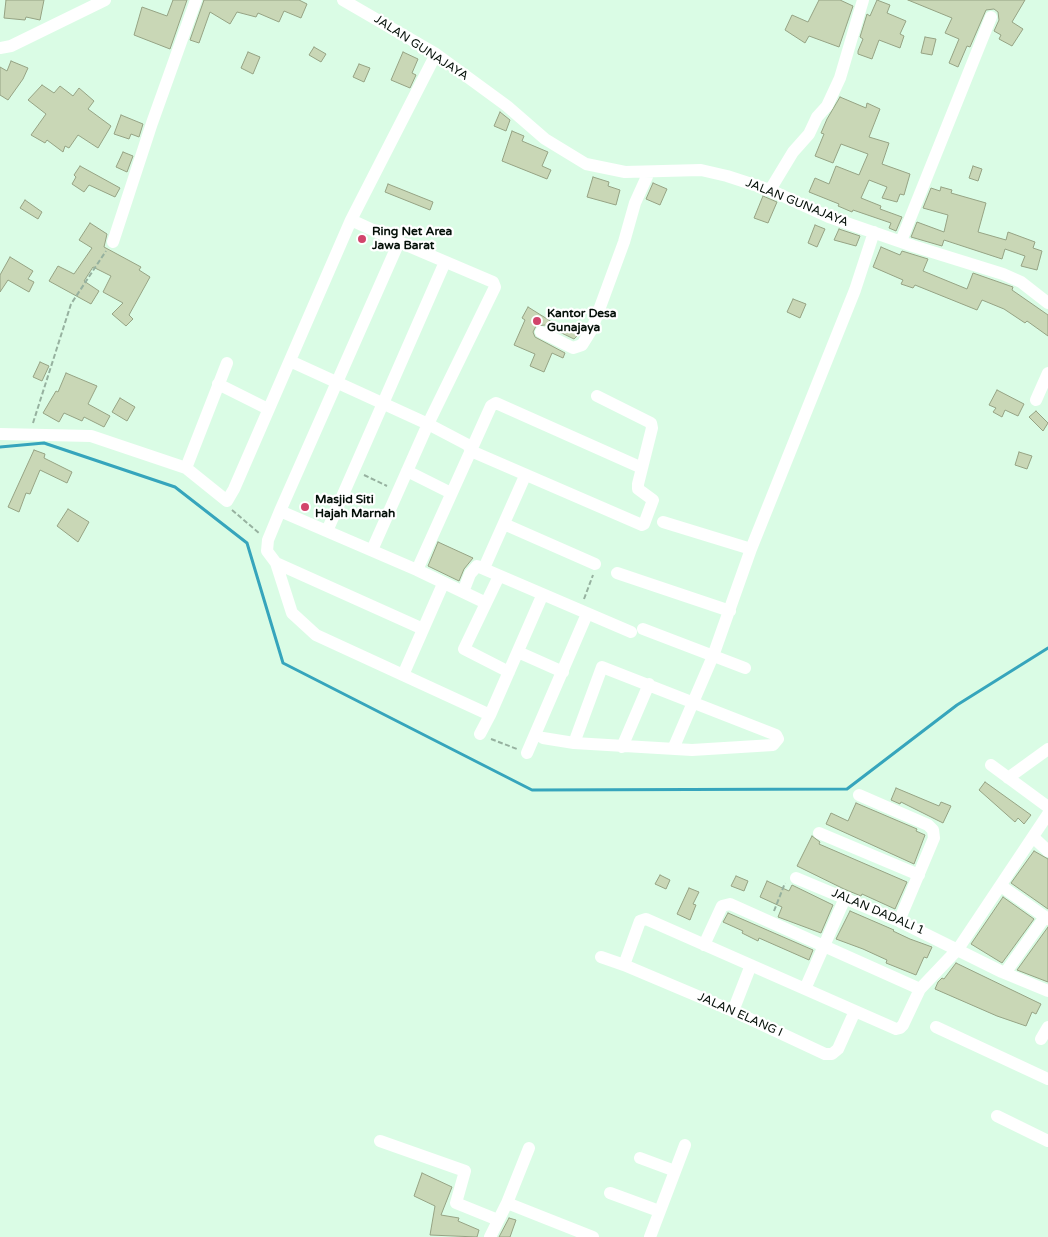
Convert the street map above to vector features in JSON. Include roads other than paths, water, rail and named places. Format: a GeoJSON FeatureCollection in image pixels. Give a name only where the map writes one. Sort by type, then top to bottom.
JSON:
{"type":"FeatureCollection","features":[{"type":"Feature","properties":{"kind":"street"},"geometry":{"type":"LineString","coordinates":[[0,48],[11,46],[104,0]]}},
{"type":"Feature","properties":{"kind":"street"},"geometry":{"type":"LineString","coordinates":[[113,242],[152,123],[196,0]]}},
{"type":"Feature","properties":{"kind":"street","name":"JALAN GUNAJAYA"},"geometry":{"type":"LineString","coordinates":[[343,0],[436,54],[507,106],[545,139],[586,164],[625,172],[701,170],[770,190],[829,217],[1003,274],[1021,282],[1048,303]]}},
{"type":"Feature","properties":{"kind":"street"},"geometry":{"type":"LineString","coordinates":[[770,190],[793,152],[809,134],[817,117],[827,106],[840,78],[863,0]]}},
{"type":"Feature","properties":{"kind":"street"},"geometry":{"type":"LineString","coordinates":[[901,241],[991,17]]}},
{"type":"Feature","properties":{"kind":"street"},"geometry":{"type":"LineString","coordinates":[[0,434],[90,436],[186,468],[227,502],[351,220],[436,54]]}},
{"type":"Feature","properties":{"kind":"street"},"geometry":{"type":"LineString","coordinates":[[541,332],[573,348],[582,346],[595,321],[624,242],[635,203],[649,172]]}},
{"type":"Feature","properties":{"kind":"street"},"geometry":{"type":"LineString","coordinates":[[351,220],[493,282],[495,287],[428,424],[372,550]]}},
{"type":"Feature","properties":{"kind":"street"},"geometry":{"type":"LineString","coordinates":[[673,749],[713,656],[751,549],[855,290],[874,232]]}},
{"type":"Feature","properties":{"kind":"street"},"geometry":{"type":"LineString","coordinates":[[399,242],[280,511],[268,540],[267,552],[276,563],[292,613],[305,627],[316,635],[490,715]]}},
{"type":"Feature","properties":{"kind":"street"},"geometry":{"type":"LineString","coordinates":[[327,531],[445,262]]}},
{"type":"Feature","properties":{"kind":"street"},"geometry":{"type":"LineString","coordinates":[[290,361],[428,424],[468,445],[471,451],[642,525],[654,500],[638,489],[652,432],[650,423],[597,396]]}},
{"type":"Feature","properties":{"kind":"street"},"geometry":{"type":"LineString","coordinates":[[186,468],[227,362]]}},
{"type":"Feature","properties":{"kind":"street"},"geometry":{"type":"LineString","coordinates":[[1036,400],[1048,373]]}},
{"type":"Feature","properties":{"kind":"street"},"geometry":{"type":"LineString","coordinates":[[218,384],[268,409]]}},
{"type":"Feature","properties":{"kind":"street"},"geometry":{"type":"LineString","coordinates":[[417,570],[491,406],[496,403],[642,468]]}},
{"type":"Feature","properties":{"kind":"street"},"geometry":{"type":"LineString","coordinates":[[407,471],[451,493]]}},
{"type":"Feature","properties":{"kind":"street"},"geometry":{"type":"LineString","coordinates":[[484,568],[525,476]]}},
{"type":"Feature","properties":{"kind":"street"},"geometry":{"type":"LineString","coordinates":[[280,511],[417,570],[486,603]]}},
{"type":"Feature","properties":{"kind":"street"},"geometry":{"type":"LineString","coordinates":[[663,522],[751,549]]}},
{"type":"Feature","properties":{"kind":"street"},"geometry":{"type":"LineString","coordinates":[[504,524],[595,564]]}},
{"type":"Feature","properties":{"kind":"street"},"geometry":{"type":"LineString","coordinates":[[276,563],[423,630]]}},
{"type":"Feature","properties":{"kind":"street"},"geometry":{"type":"LineString","coordinates":[[462,592],[477,566],[542,596],[583,612],[745,668]]}},
{"type":"Feature","properties":{"kind":"street"},"geometry":{"type":"LineString","coordinates":[[617,573],[730,611]]}},
{"type":"Feature","properties":{"kind":"street"},"geometry":{"type":"LineString","coordinates":[[499,576],[464,649],[509,672]]}},
{"type":"Feature","properties":{"kind":"street"},"geometry":{"type":"LineString","coordinates":[[403,675],[443,584]]}},
{"type":"Feature","properties":{"kind":"street"},"geometry":{"type":"LineString","coordinates":[[480,734],[542,596]]}},
{"type":"Feature","properties":{"kind":"street"},"geometry":{"type":"LineString","coordinates":[[526,753],[563,672],[583,612]]}},
{"type":"Feature","properties":{"kind":"street"},"geometry":{"type":"LineString","coordinates":[[518,652],[563,672]]}},
{"type":"Feature","properties":{"kind":"street"},"geometry":{"type":"LineString","coordinates":[[543,738],[574,743],[622,747],[692,750],[773,745],[778,741],[776,735],[602,667],[574,743]]}},
{"type":"Feature","properties":{"kind":"street"},"geometry":{"type":"LineString","coordinates":[[622,747],[649,684]]}},
{"type":"Feature","properties":{"kind":"street"},"geometry":{"type":"LineString","coordinates":[[1008,778],[1048,750]]}},
{"type":"Feature","properties":{"kind":"street"},"geometry":{"type":"LineString","coordinates":[[992,764],[1048,807]]}},
{"type":"Feature","properties":{"kind":"street"},"geometry":{"type":"LineString","coordinates":[[859,795],[928,825],[933,830],[934,838],[899,921]]}},
{"type":"Feature","properties":{"kind":"street"},"geometry":{"type":"LineString","coordinates":[[624,965],[640,921],[643,920],[805,988],[855,1012],[896,1029],[900,1028],[903,1026],[920,988],[958,948],[1048,814]]}},
{"type":"Feature","properties":{"kind":"street"},"geometry":{"type":"LineString","coordinates":[[819,833],[919,875]]}},
{"type":"Feature","properties":{"kind":"street"},"geometry":{"type":"LineString","coordinates":[[1032,837],[1048,851]]}},
{"type":"Feature","properties":{"kind":"street","name":"JALAN DADALI 1"},"geometry":{"type":"LineString","coordinates":[[796,878],[899,921],[958,948],[1005,974],[1048,992]]}},
{"type":"Feature","properties":{"kind":"street"},"geometry":{"type":"LineString","coordinates":[[1001,886],[1046,918],[1005,974]]}},
{"type":"Feature","properties":{"kind":"street"},"geometry":{"type":"LineString","coordinates":[[805,988],[845,898]]}},
{"type":"Feature","properties":{"kind":"street"},"geometry":{"type":"LineString","coordinates":[[704,945],[724,904],[770,920],[920,988]]}},
{"type":"Feature","properties":{"kind":"street","name":"JALAN ELANG I"},"geometry":{"type":"LineString","coordinates":[[601,958],[624,965],[733,1011],[825,1054],[832,1054],[842,1041],[855,1012]]}},
{"type":"Feature","properties":{"kind":"street"},"geometry":{"type":"LineString","coordinates":[[733,1011],[751,965]]}},
{"type":"Feature","properties":{"kind":"street"},"geometry":{"type":"LineString","coordinates":[[936,1027],[1048,1079]]}},
{"type":"Feature","properties":{"kind":"street"},"geometry":{"type":"LineString","coordinates":[[1041,1039],[1048,1027]]}},
{"type":"Feature","properties":{"kind":"street"},"geometry":{"type":"LineString","coordinates":[[997,1116],[1048,1141]]}},
{"type":"Feature","properties":{"kind":"street"},"geometry":{"type":"LineString","coordinates":[[380,1141],[465,1171],[456,1204],[498,1220]]}},
{"type":"Feature","properties":{"kind":"street"},"geometry":{"type":"LineString","coordinates":[[650,1237],[685,1145]]}},
{"type":"Feature","properties":{"kind":"street"},"geometry":{"type":"LineString","coordinates":[[490,1237],[507,1203],[528,1148]]}},
{"type":"Feature","properties":{"kind":"street"},"geometry":{"type":"LineString","coordinates":[[640,1158],[675,1171]]}},
{"type":"Feature","properties":{"kind":"street"},"geometry":{"type":"LineString","coordinates":[[610,1192],[659,1210]]}},
{"type":"Feature","properties":{"kind":"street"},"geometry":{"type":"LineString","coordinates":[[507,1203],[593,1237]]}},
{"type":"Feature","properties":{"kind":"waterway"},"geometry":{"type":"LineString","coordinates":[[0,447],[44,443],[175,487],[247,543],[283,663],[532,790],[847,789],[957,705],[1048,648]]}},
{"type":"Feature","properties":{"kind":"place","name":"Ring Net Area Jawa Barat"},"geometry":{"type":"Point","coordinates":[362,239]}},
{"type":"Feature","properties":{"kind":"place","name":"Kantor Desa Gunajaya"},"geometry":{"type":"Point","coordinates":[537,321]}},
{"type":"Feature","properties":{"kind":"place","name":"Masjid Siti Hajah Marnah"},"geometry":{"type":"Point","coordinates":[305,507]}}]}
